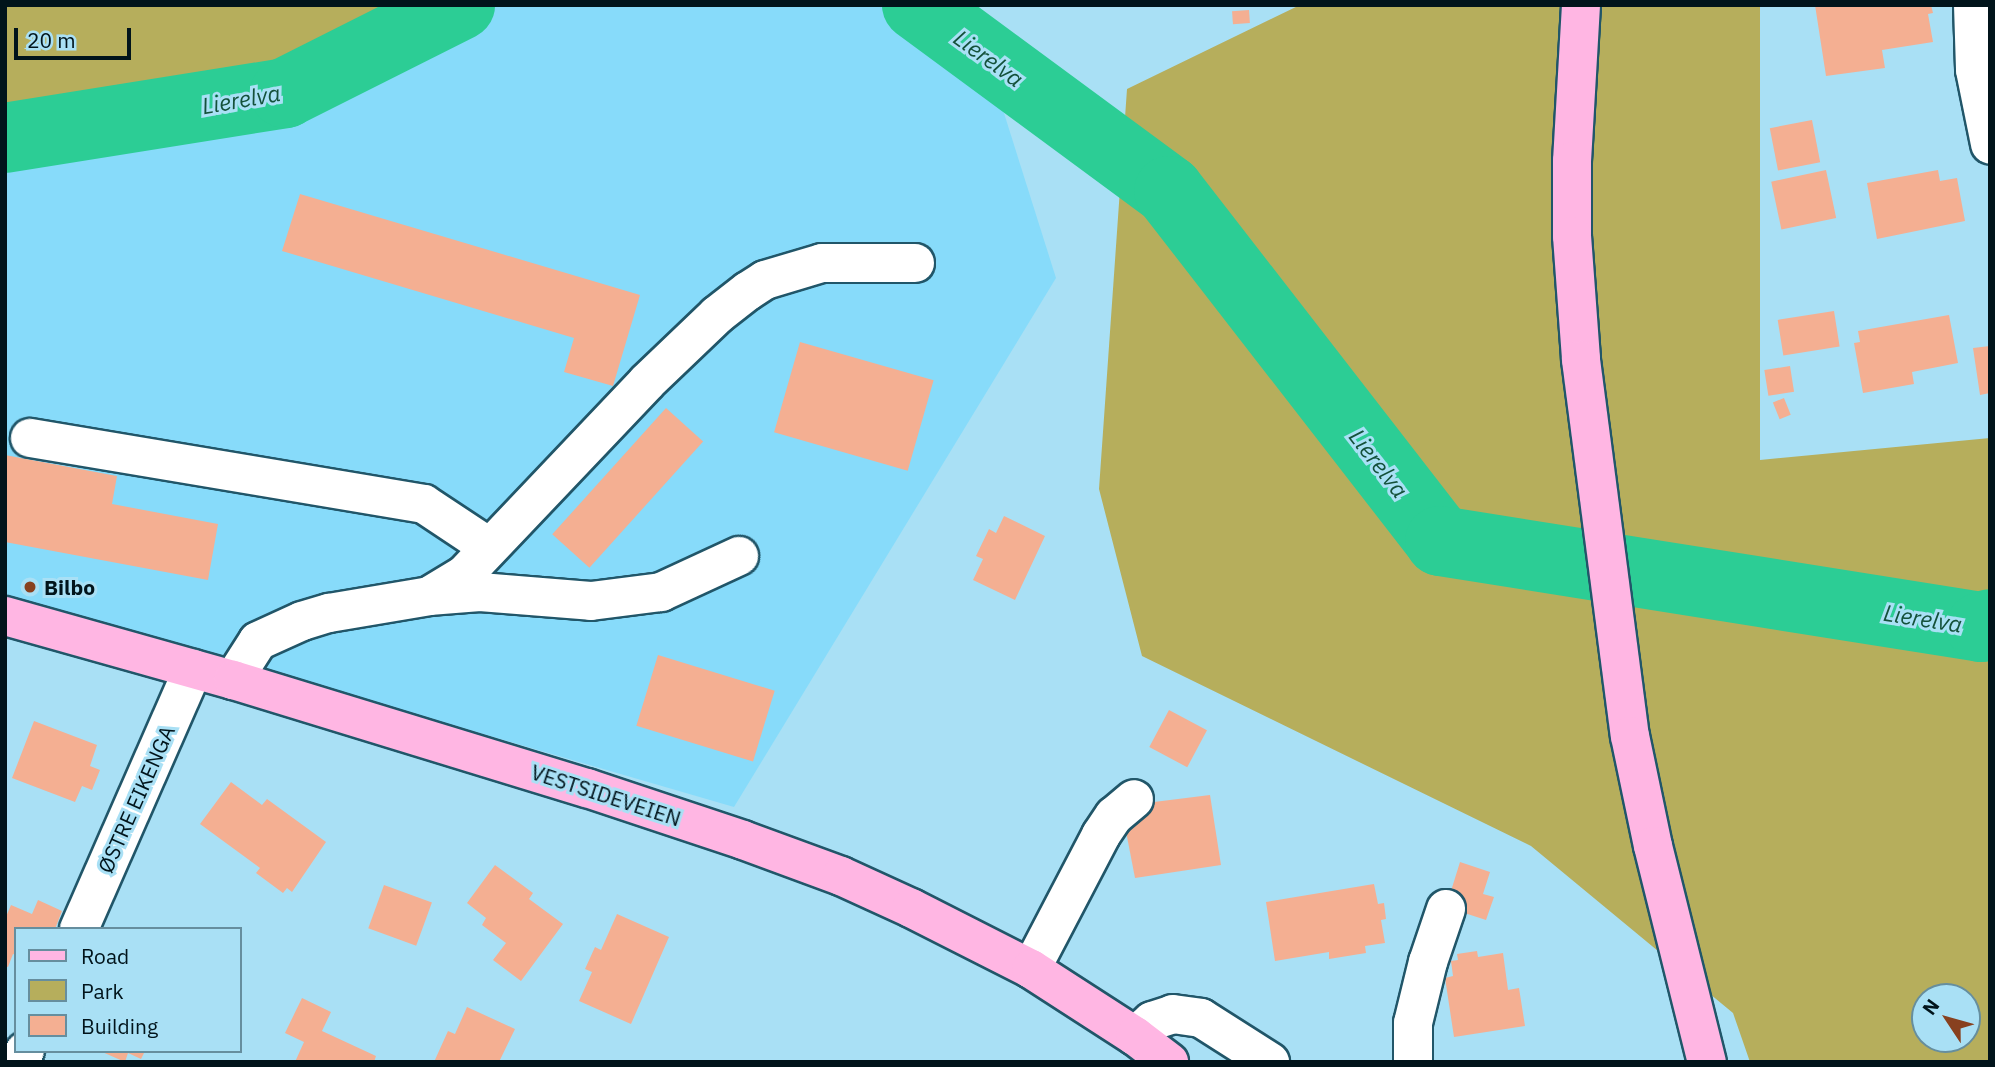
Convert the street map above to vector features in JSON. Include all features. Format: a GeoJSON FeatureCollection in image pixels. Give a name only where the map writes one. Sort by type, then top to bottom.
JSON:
{"type":"FeatureCollection","features":[{"type":"Feature","properties":{"kind":"main road"},"geometry":{"type":"LineString","coordinates":[[1581,5],[1572,162],[1572,236],[1587,401],[1623,688],[1653,846],[1707,1062]]}},
{"type":"Feature","properties":{"kind":"main road","name":"VESTSIDEVEIEN"},"geometry":{"type":"LineString","coordinates":[[5,616],[193,668],[587,788],[841,876],[1031,969],[1135,1036],[1169,1062]]}},
{"type":"Feature","properties":{"kind":"street"},"geometry":{"type":"LineString","coordinates":[[1973,5],[1975,70],[1990,144]]}},
{"type":"Feature","properties":{"kind":"street"},"geometry":{"type":"LineString","coordinates":[[429,596],[464,575],[647,382],[717,315],[748,291],[765,280],[822,263],[915,263]]}},
{"type":"Feature","properties":{"kind":"street"},"geometry":{"type":"LineString","coordinates":[[30,438],[424,505],[489,547]]}},
{"type":"Feature","properties":{"kind":"street"},"geometry":{"type":"LineString","coordinates":[[233,681],[258,641],[329,612],[429,596],[480,592],[591,601],[661,592],[739,556]]}},
{"type":"Feature","properties":{"kind":"street","name":"ØSTRE EIKENGA"},"geometry":{"type":"LineString","coordinates":[[80,927],[193,668]]}},
{"type":"Feature","properties":{"kind":"street"},"geometry":{"type":"LineString","coordinates":[[1031,969],[1101,835],[1114,816],[1133,799]]}},
{"type":"Feature","properties":{"kind":"street"},"geometry":{"type":"LineString","coordinates":[[1413,1062],[1413,1023],[1428,962],[1446,909]]}},
{"type":"Feature","properties":{"kind":"street"},"geometry":{"type":"LineString","coordinates":[[1135,1036],[1152,1020],[1173,1014],[1201,1018],[1270,1062]]}},
{"type":"Feature","properties":{"kind":"shaded area"},"geometry":{"type":"Polygon","coordinates":[[[460,5],[917,5],[986,56],[1056,278],[734,807],[5,595],[5,138],[460,5]]]}},
{"type":"Feature","properties":{"kind":"green space"},"geometry":{"type":"Polygon","coordinates":[[[5,5],[464,5],[293,95],[5,139],[5,5]]]}},
{"type":"Feature","properties":{"kind":"green space"},"geometry":{"type":"Polygon","coordinates":[[[923,5],[966,5],[983,51],[923,5]]]}},
{"type":"Feature","properties":{"kind":"green space"},"geometry":{"type":"Polygon","coordinates":[[[1300,5],[1760,5],[1760,460],[1990,438],[1990,1062],[1750,1062],[1733,1013],[1531,846],[1142,656],[1099,489],[1127,89],[1300,5]]]}},
{"type":"Feature","properties":{"kind":"building"},"geometry":{"type":"Polygon","coordinates":[[[1815,5],[1931,5],[1933,13],[1928,14],[1933,42],[1882,50],[1885,68],[1826,76],[1815,5]]]}},
{"type":"Feature","properties":{"kind":"building"},"geometry":{"type":"Polygon","coordinates":[[[1249,10],[1250,23],[1233,24],[1232,11],[1249,10]]]}},
{"type":"Feature","properties":{"kind":"building"},"geometry":{"type":"Polygon","coordinates":[[[1812,120],[1820,162],[1778,170],[1770,128],[1812,120]]]}},
{"type":"Feature","properties":{"kind":"building"},"geometry":{"type":"Polygon","coordinates":[[[1826,170],[1836,218],[1781,230],[1771,182],[1826,170]]]}},
{"type":"Feature","properties":{"kind":"building"},"geometry":{"type":"Polygon","coordinates":[[[1938,170],[1940,181],[1957,178],[1965,221],[1877,239],[1867,183],[1938,170]]]}},
{"type":"Feature","properties":{"kind":"building"},"geometry":{"type":"Polygon","coordinates":[[[300,194],[640,295],[613,386],[564,372],[574,338],[282,251],[300,194]]]}},
{"type":"Feature","properties":{"kind":"building"},"geometry":{"type":"Polygon","coordinates":[[[1834,311],[1840,347],[1783,355],[1778,320],[1834,311]]]}},
{"type":"Feature","properties":{"kind":"building"},"geometry":{"type":"Polygon","coordinates":[[[1949,315],[1958,363],[1912,372],[1914,384],[1863,393],[1854,343],[1860,342],[1858,331],[1949,315]]]}},
{"type":"Feature","properties":{"kind":"building"},"geometry":{"type":"Polygon","coordinates":[[[800,342],[934,380],[908,471],[774,432],[800,342]]]}},
{"type":"Feature","properties":{"kind":"building"},"geometry":{"type":"Polygon","coordinates":[[[1990,346],[1990,393],[1980,395],[1973,348],[1990,346]]]}},
{"type":"Feature","properties":{"kind":"building"},"geometry":{"type":"Polygon","coordinates":[[[1790,366],[1794,392],[1768,396],[1764,370],[1790,366]]]}},
{"type":"Feature","properties":{"kind":"building"},"geometry":{"type":"Polygon","coordinates":[[[1784,398],[1791,415],[1780,419],[1773,402],[1784,398]]]}},
{"type":"Feature","properties":{"kind":"building"},"geometry":{"type":"Polygon","coordinates":[[[666,408],[703,441],[589,568],[552,534],[666,408]]]}},
{"type":"Feature","properties":{"kind":"building"},"geometry":{"type":"Polygon","coordinates":[[[5,455],[117,476],[112,504],[218,524],[208,580],[5,542],[5,455]]]}},
{"type":"Feature","properties":{"kind":"building"},"geometry":{"type":"Polygon","coordinates":[[[1004,516],[1045,536],[1015,600],[973,580],[983,559],[976,556],[989,529],[996,533],[1004,516]]]}},
{"type":"Feature","properties":{"kind":"building"},"geometry":{"type":"Polygon","coordinates":[[[658,655],[775,691],[753,761],[636,726],[658,655]]]}},
{"type":"Feature","properties":{"kind":"building"},"geometry":{"type":"Polygon","coordinates":[[[1169,710],[1207,730],[1187,767],[1149,747],[1169,710]]]}},
{"type":"Feature","properties":{"kind":"building"},"geometry":{"type":"Polygon","coordinates":[[[34,721],[97,745],[90,766],[100,770],[92,790],[82,786],[75,802],[12,778],[34,721]]]}},
{"type":"Feature","properties":{"kind":"building"},"geometry":{"type":"Polygon","coordinates":[[[231,782],[262,805],[267,799],[326,842],[292,892],[287,888],[283,893],[256,873],[260,868],[200,824],[231,782]]]}},
{"type":"Feature","properties":{"kind":"building"},"geometry":{"type":"Polygon","coordinates":[[[1210,795],[1221,865],[1135,878],[1123,816],[1130,805],[1210,795]]]}},
{"type":"Feature","properties":{"kind":"building"},"geometry":{"type":"Polygon","coordinates":[[[1460,862],[1490,872],[1483,894],[1494,897],[1486,920],[1446,907],[1460,862]]]}},
{"type":"Feature","properties":{"kind":"building"},"geometry":{"type":"Polygon","coordinates":[[[495,865],[533,893],[529,899],[563,924],[521,981],[493,960],[506,943],[482,925],[486,918],[467,903],[495,865]]]}},
{"type":"Feature","properties":{"kind":"building"},"geometry":{"type":"Polygon","coordinates":[[[1374,884],[1378,904],[1384,903],[1386,919],[1381,920],[1385,943],[1365,946],[1366,953],[1329,959],[1329,952],[1275,961],[1266,902],[1374,884]]]}},
{"type":"Feature","properties":{"kind":"building"},"geometry":{"type":"Polygon","coordinates":[[[384,885],[432,902],[416,946],[368,928],[384,885]]]}},
{"type":"Feature","properties":{"kind":"building"},"geometry":{"type":"Polygon","coordinates":[[[38,900],[62,911],[56,927],[14,927],[14,954],[8,967],[5,966],[5,919],[11,905],[32,914],[38,900]]]}},
{"type":"Feature","properties":{"kind":"building"},"geometry":{"type":"Polygon","coordinates":[[[617,914],[669,937],[631,1024],[579,1001],[592,972],[585,969],[595,947],[601,950],[617,914]]]}},
{"type":"Feature","properties":{"kind":"building"},"geometry":{"type":"Polygon","coordinates":[[[1477,951],[1478,957],[1503,953],[1508,990],[1519,988],[1525,1026],[1454,1037],[1445,978],[1453,976],[1451,961],[1458,960],[1457,954],[1477,951]]]}},
{"type":"Feature","properties":{"kind":"building"},"geometry":{"type":"Polygon","coordinates":[[[302,998],[331,1012],[322,1031],[376,1056],[374,1062],[295,1062],[304,1042],[285,1033],[302,998]]]}},
{"type":"Feature","properties":{"kind":"building"},"geometry":{"type":"Polygon","coordinates":[[[467,1007],[515,1029],[499,1062],[434,1062],[448,1031],[455,1034],[467,1007]]]}},
{"type":"Feature","properties":{"kind":"building"},"geometry":{"type":"Polygon","coordinates":[[[105,1053],[128,1053],[125,1062],[105,1053]]]}},
{"type":"Feature","properties":{"kind":"building"},"geometry":{"type":"Polygon","coordinates":[[[128,1053],[144,1053],[141,1059],[128,1053]]]}},
{"type":"Feature","properties":{"kind":"waterway","name":"Lierelva"},"geometry":{"type":"LineString","coordinates":[[5,138],[285,93],[460,5]]}},
{"type":"Feature","properties":{"kind":"waterway","name":"Lierelva"},"geometry":{"type":"LineString","coordinates":[[917,5],[1169,191],[1440,541],[1981,627],[1990,624]]}},
{"type":"Feature","properties":{"kind":"place","name":"Bilbo"},"geometry":{"type":"Point","coordinates":[30,587]}}]}
